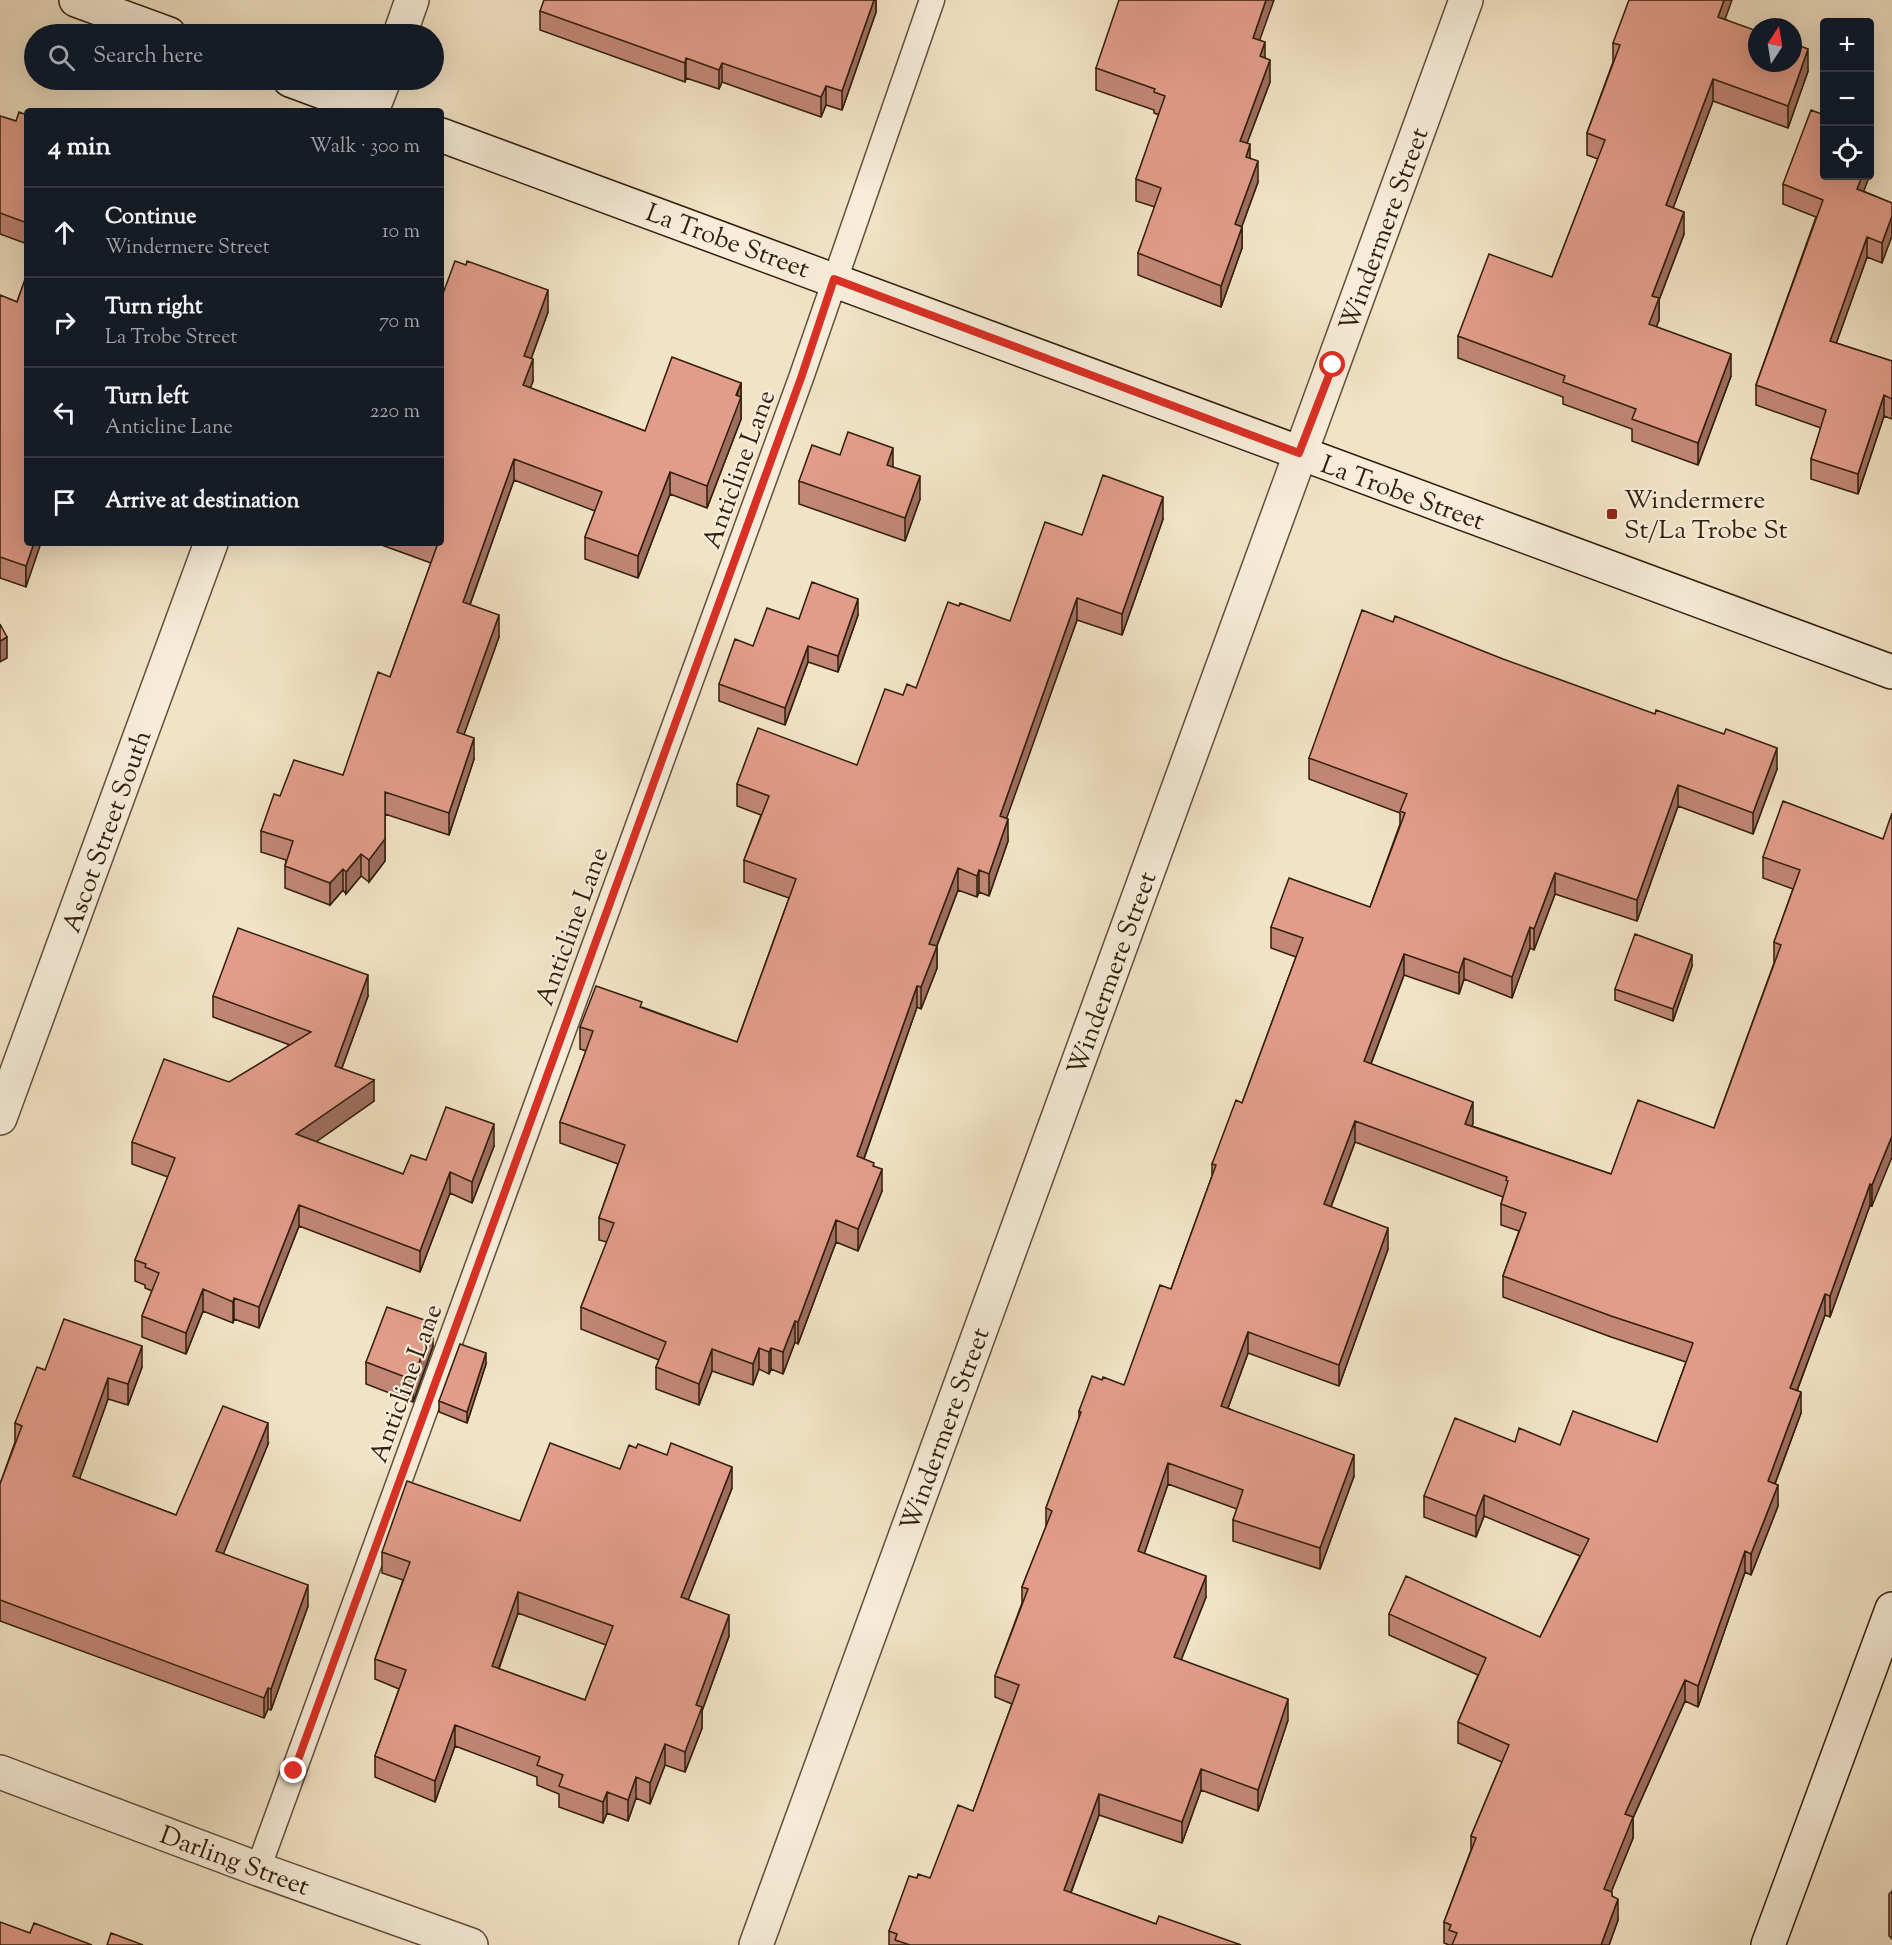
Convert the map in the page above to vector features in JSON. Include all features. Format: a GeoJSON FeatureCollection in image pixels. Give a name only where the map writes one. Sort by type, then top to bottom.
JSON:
{"type":"FeatureCollection","features":[{"type":"Feature","properties":{"kind":"street"},"geometry":{"type":"LineString","coordinates":[[76,0],[142,24]]}},
{"type":"Feature","properties":{"kind":"street"},"geometry":{"type":"LineString","coordinates":[[404,24],[412,0]]}},
{"type":"Feature","properties":{"kind":"street","name":"Windermere Street"},"geometry":{"type":"LineString","coordinates":[[756,1945],[1466,0]]}},
{"type":"Feature","properties":{"kind":"street"},"geometry":{"type":"LineString","coordinates":[[317,90],[365,108]]}},
{"type":"Feature","properties":{"kind":"street"},"geometry":{"type":"LineString","coordinates":[[374,108],[380,90]]}},
{"type":"Feature","properties":{"kind":"street","name":"La Trobe Street"},"geometry":{"type":"LineString","coordinates":[[444,136],[1892,672]]}},
{"type":"Feature","properties":{"kind":"street","name":"Ascot Street South"},"geometry":{"type":"LineString","coordinates":[[0,1118],[210,546]]}},
{"type":"Feature","properties":{"kind":"street"},"geometry":{"type":"LineString","coordinates":[[1768,1945],[1892,1610]]}},
{"type":"Feature","properties":{"kind":"street","name":"Darling Street"},"geometry":{"type":"LineString","coordinates":[[0,1772],[258,1869],[471,1945]]}},
{"type":"Feature","properties":{"kind":"street"},"geometry":{"type":"LineString","coordinates":[[1776,1945],[1785,1902]]}},
{"type":"Feature","properties":{"kind":"lane","name":"Anticline Lane"},"geometry":{"type":"LineString","coordinates":[[258,1869],[789,411],[932,0]]}},
{"type":"Feature","properties":{"kind":"building"},"geometry":{"type":"Polygon","coordinates":[[[544,0],[874,0],[842,91],[826,86],[821,97],[722,63],[719,70],[686,58],[685,63],[540,11],[544,0]]]}},
{"type":"Feature","properties":{"kind":"building"},"geometry":{"type":"Polygon","coordinates":[[[1119,0],[1266,0],[1253,38],[1265,42],[1260,56],[1270,60],[1240,141],[1250,144],[1246,157],[1258,161],[1235,224],[1242,227],[1221,286],[1138,253],[1161,188],[1136,179],[1165,96],[1154,92],[1155,89],[1096,68],[1119,0]]]}},
{"type":"Feature","properties":{"kind":"building"},"geometry":{"type":"Polygon","coordinates":[[[1629,0],[1724,0],[1718,17],[1748,28],[1748,72],[1800,72],[1788,106],[1713,79],[1666,205],[1684,212],[1652,296],[1659,298],[1649,324],[1731,354],[1698,443],[1632,419],[1636,409],[1563,382],[1565,376],[1458,336],[1489,254],[1552,277],[1605,140],[1587,133],[1620,45],[1613,43],[1629,0]]]}},
{"type":"Feature","properties":{"kind":"building"},"geometry":{"type":"Polygon","coordinates":[[[1802,47],[1808,49],[1802,66],[1802,47]]]}},
{"type":"Feature","properties":{"kind":"building"},"geometry":{"type":"Polygon","coordinates":[[[1811,110],[1820,113],[1820,180],[1860,180],[1857,189],[1892,203],[1892,216],[1882,243],[1867,237],[1830,341],[1892,361],[1892,399],[1884,395],[1858,474],[1811,459],[1826,410],[1756,385],[1823,200],[1783,184],[1811,110]]]}},
{"type":"Feature","properties":{"kind":"building"},"geometry":{"type":"Polygon","coordinates":[[[19,112],[24,114],[24,222],[0,213],[0,116],[16,121],[19,112]]]}},
{"type":"Feature","properties":{"kind":"building"},"geometry":{"type":"Polygon","coordinates":[[[455,261],[466,265],[467,261],[548,290],[524,356],[533,359],[523,385],[645,431],[672,357],[741,383],[736,395],[741,397],[707,486],[670,472],[638,556],[585,537],[602,492],[514,459],[463,602],[499,615],[457,732],[474,738],[449,813],[385,792],[385,839],[369,860],[361,854],[346,872],[343,869],[330,883],[285,866],[293,841],[261,831],[274,794],[280,796],[294,760],[343,775],[378,672],[390,677],[437,546],[444,546],[444,291],[455,261]]]}},
{"type":"Feature","properties":{"kind":"building"},"geometry":{"type":"Polygon","coordinates":[[[24,282],[24,546],[33,546],[26,566],[0,557],[0,295],[17,302],[24,282]]]}},
{"type":"Feature","properties":{"kind":"building"},"geometry":{"type":"Polygon","coordinates":[[[848,432],[893,448],[887,465],[920,476],[905,518],[799,481],[812,445],[840,455],[848,432]]]}},
{"type":"Feature","properties":{"kind":"building"},"geometry":{"type":"Polygon","coordinates":[[[1103,475],[1163,497],[1122,614],[1077,598],[1000,816],[1008,819],[989,874],[979,870],[977,876],[958,868],[929,944],[937,946],[921,987],[917,986],[857,1156],[882,1169],[858,1229],[836,1220],[798,1322],[795,1321],[783,1352],[771,1348],[769,1352],[759,1348],[753,1364],[712,1349],[699,1384],[656,1367],[666,1342],[581,1307],[614,1223],[599,1218],[625,1145],[560,1122],[593,1031],[580,1027],[596,986],[642,1002],[640,1007],[737,1042],[796,879],[744,860],[769,796],[737,784],[758,728],[857,765],[885,689],[903,695],[907,684],[916,688],[948,602],[959,606],[960,603],[1010,621],[1045,522],[1082,535],[1103,475]]]}},
{"type":"Feature","properties":{"kind":"building"},"geometry":{"type":"Polygon","coordinates":[[[812,582],[858,599],[838,656],[808,646],[785,708],[719,684],[735,639],[753,646],[767,608],[799,619],[812,582]]]}},
{"type":"Feature","properties":{"kind":"building"},"geometry":{"type":"Polygon","coordinates":[[[1362,610],[1393,622],[1395,616],[1503,659],[1655,714],[1656,710],[1724,734],[1726,729],[1777,748],[1753,813],[1678,785],[1637,900],[1555,873],[1534,929],[1530,927],[1512,977],[1464,958],[1459,973],[1404,954],[1364,1061],[1473,1102],[1465,1124],[1611,1174],[1638,1100],[1714,1128],[1781,945],[1774,942],[1800,870],[1763,857],[1783,801],[1883,839],[1892,813],[1892,1136],[1872,1185],[1870,1184],[1830,1296],[1825,1294],[1790,1388],[1801,1392],[1768,1481],[1778,1485],[1751,1554],[1745,1551],[1698,1686],[1685,1680],[1625,1814],[1633,1817],[1604,1889],[1612,1892],[1612,1896],[1618,1899],[1601,1945],[1452,1945],[1457,1933],[1449,1930],[1451,1925],[1444,1922],[1476,1838],[1471,1836],[1509,1745],[1458,1722],[1486,1658],[1389,1614],[1406,1576],[1540,1637],[1589,1539],[1484,1495],[1476,1516],[1424,1496],[1455,1418],[1515,1442],[1519,1428],[1560,1445],[1573,1411],[1657,1442],[1693,1343],[1611,1316],[1503,1276],[1526,1213],[1501,1204],[1508,1181],[1507,1177],[1355,1121],[1324,1204],[1388,1228],[1339,1365],[1248,1332],[1221,1406],[1354,1455],[1320,1548],[1233,1520],[1243,1490],[1168,1463],[1138,1551],[1206,1576],[1174,1657],[1288,1699],[1258,1790],[1201,1769],[1182,1822],[1099,1794],[1064,1890],[1156,1924],[1159,1916],[1241,1945],[910,1945],[895,1940],[897,1934],[889,1931],[909,1876],[917,1878],[918,1874],[930,1878],[958,1805],[973,1811],[1019,1685],[995,1676],[1028,1589],[1022,1587],[1052,1511],[1046,1508],[1092,1376],[1102,1380],[1103,1377],[1124,1385],[1160,1285],[1171,1289],[1216,1165],[1212,1164],[1236,1100],[1242,1103],[1303,938],[1271,927],[1289,878],[1370,907],[1405,813],[1400,811],[1407,794],[1309,758],[1362,610]]]}},
{"type":"Feature","properties":{"kind":"building"},"geometry":{"type":"Polygon","coordinates":[[[0,624],[7,637],[0,641],[0,624]]]}},
{"type":"Feature","properties":{"kind":"building"},"geometry":{"type":"Polygon","coordinates":[[[238,928],[368,975],[335,1066],[374,1080],[296,1134],[403,1174],[411,1155],[426,1160],[446,1107],[494,1124],[472,1182],[450,1172],[420,1251],[299,1205],[259,1307],[234,1298],[233,1302],[203,1289],[186,1333],[142,1316],[159,1273],[135,1260],[175,1158],[132,1142],[164,1059],[229,1082],[311,1032],[213,996],[238,928]]]}},
{"type":"Feature","properties":{"kind":"building"},"geometry":{"type":"Polygon","coordinates":[[[1635,934],[1692,955],[1673,1009],[1615,989],[1635,934]]]}},
{"type":"Feature","properties":{"kind":"building"},"geometry":{"type":"Polygon","coordinates":[[[387,1307],[433,1323],[413,1380],[366,1362],[387,1307]]]}},
{"type":"Feature","properties":{"kind":"building"},"geometry":{"type":"Polygon","coordinates":[[[64,1319],[142,1346],[128,1384],[108,1378],[73,1476],[176,1515],[223,1406],[268,1423],[216,1551],[308,1585],[271,1689],[268,1688],[264,1698],[0,1600],[0,1484],[22,1426],[15,1423],[37,1367],[45,1370],[64,1319]]]}},
{"type":"Feature","properties":{"kind":"building"},"geometry":{"type":"Polygon","coordinates":[[[460,1344],[486,1353],[467,1412],[439,1401],[460,1344]]]}},
{"type":"Feature","properties":{"kind":"building"},"geometry":{"type":"Polygon","coordinates":[[[550,1443],[620,1469],[629,1445],[636,1448],[638,1444],[667,1455],[671,1443],[732,1467],[681,1597],[729,1615],[696,1705],[702,1707],[685,1752],[665,1744],[650,1783],[636,1777],[628,1800],[607,1792],[603,1802],[559,1786],[563,1775],[537,1765],[540,1757],[455,1725],[435,1781],[375,1756],[406,1670],[375,1659],[410,1562],[382,1552],[407,1481],[520,1521],[550,1443]],[[518,1592],[492,1666],[585,1700],[613,1626],[518,1592]]]}},
{"type":"Feature","properties":{"kind":"building"},"geometry":{"type":"Polygon","coordinates":[[[0,1922],[30,1933],[34,1923],[92,1945],[0,1945],[0,1922]]]}},
{"type":"Feature","properties":{"kind":"building"},"geometry":{"type":"Polygon","coordinates":[[[111,1933],[143,1945],[107,1945],[111,1933]]]}},
{"type":"Feature","properties":{"kind":"place","name":"Windermere St/La Trobe St"},"geometry":{"type":"Point","coordinates":[1612,514]}},
{"type":"Feature","properties":{"kind":"route"},"geometry":{"type":"LineString","coordinates":[[294,1771],[801,378],[834,279],[1299,453],[1333,365]]}}]}
